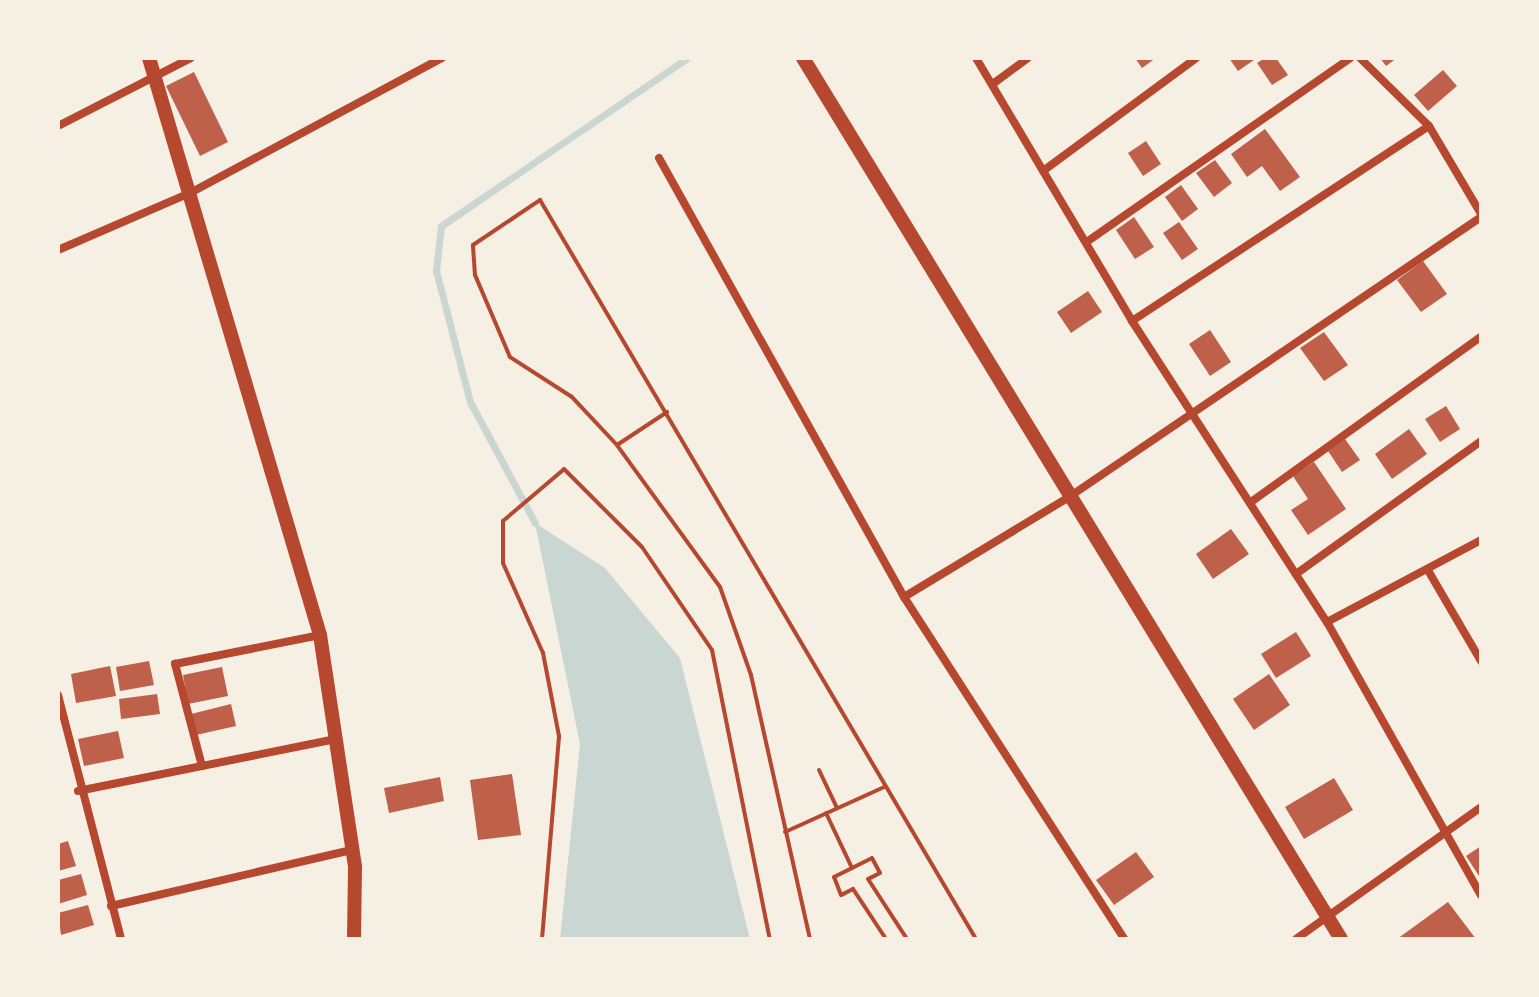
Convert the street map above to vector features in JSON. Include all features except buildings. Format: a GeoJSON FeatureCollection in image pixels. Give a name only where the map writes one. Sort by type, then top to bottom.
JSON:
{"type":"FeatureCollection","features":[{"type":"Feature","properties":{"kind":"street"},"geometry":{"type":"LineString","coordinates":[[149,58],[320,635],[352,850],[354,939]]}},
{"type":"Feature","properties":{"kind":"street"},"geometry":{"type":"LineString","coordinates":[[58,126],[191,58]]}},
{"type":"Feature","properties":{"kind":"street"},"geometry":{"type":"LineString","coordinates":[[58,250],[190,193],[442,58]]}},
{"type":"Feature","properties":{"kind":"street"},"geometry":{"type":"LineString","coordinates":[[976,58],[1088,241],[1132,321],[1195,413],[1327,622],[1481,895]]}},
{"type":"Feature","properties":{"kind":"street"},"geometry":{"type":"LineString","coordinates":[[994,83],[1028,58]]}},
{"type":"Feature","properties":{"kind":"street"},"geometry":{"type":"LineString","coordinates":[[1043,171],[1196,58]]}},
{"type":"Feature","properties":{"kind":"street"},"geometry":{"type":"LineString","coordinates":[[1088,241],[1350,58]]}},
{"type":"Feature","properties":{"kind":"street"},"geometry":{"type":"LineString","coordinates":[[904,597],[1069,497],[1481,216],[1429,126],[1360,58]]}},
{"type":"Feature","properties":{"kind":"street"},"geometry":{"type":"LineString","coordinates":[[805,60],[1341,939]]}},
{"type":"Feature","properties":{"kind":"street"},"geometry":{"type":"LineString","coordinates":[[1132,321],[1429,126]]}},
{"type":"Feature","properties":{"kind":"street"},"geometry":{"type":"LineString","coordinates":[[659,158],[904,597],[1124,939]]}},
{"type":"Feature","properties":{"kind":"street"},"geometry":{"type":"LineString","coordinates":[[1251,502],[1481,337]]}},
{"type":"Feature","properties":{"kind":"street"},"geometry":{"type":"LineString","coordinates":[[1296,574],[1481,441]]}},
{"type":"Feature","properties":{"kind":"street"},"geometry":{"type":"LineString","coordinates":[[1327,622],[1429,572],[1481,540]]}},
{"type":"Feature","properties":{"kind":"street"},"geometry":{"type":"LineString","coordinates":[[1429,572],[1481,661]]}},
{"type":"Feature","properties":{"kind":"street"},"geometry":{"type":"LineString","coordinates":[[202,766],[175,664],[320,635]]}},
{"type":"Feature","properties":{"kind":"street"},"geometry":{"type":"LineString","coordinates":[[58,695],[78,791],[121,939]]}},
{"type":"Feature","properties":{"kind":"street"},"geometry":{"type":"LineString","coordinates":[[78,791],[336,739]]}},
{"type":"Feature","properties":{"kind":"street"},"geometry":{"type":"LineString","coordinates":[[1296,939],[1481,807]]}},
{"type":"Feature","properties":{"kind":"street"},"geometry":{"type":"LineString","coordinates":[[111,906],[352,850]]}},
{"type":"Feature","properties":{"kind":"path"},"geometry":{"type":"LineString","coordinates":[[810,939],[748,664],[720,587],[617,445],[572,397],[510,357],[475,275],[473,245],[540,200],[976,939]]}},
{"type":"Feature","properties":{"kind":"path"},"geometry":{"type":"LineString","coordinates":[[617,445],[667,412]]}},
{"type":"Feature","properties":{"kind":"path"},"geometry":{"type":"LineString","coordinates":[[542,939],[559,736],[543,653],[503,563],[503,521],[564,469],[642,547],[712,650],[770,939]]}},
{"type":"Feature","properties":{"kind":"path"},"geometry":{"type":"LineString","coordinates":[[819,770],[837,808]]}},
{"type":"Feature","properties":{"kind":"path"},"geometry":{"type":"LineString","coordinates":[[785,832],[885,786]]}},
{"type":"Feature","properties":{"kind":"path"},"geometry":{"type":"LineString","coordinates":[[826,813],[852,868]]}},
{"type":"Feature","properties":{"kind":"path"},"geometry":{"type":"LineString","coordinates":[[886,939],[853,889],[841,895],[834,877],[872,858],[880,873],[868,879],[907,939]]}},
{"type":"Feature","properties":{"kind":"shaded area"},"geometry":{"type":"Polygon","coordinates":[[[535,523],[605,568],[680,658],[750,939],[560,939],[580,744],[535,523]]]}},
{"type":"Feature","properties":{"kind":"waterway"},"geometry":{"type":"LineString","coordinates":[[535,523],[470,402],[436,271],[441,226],[687,58]]}}]}
